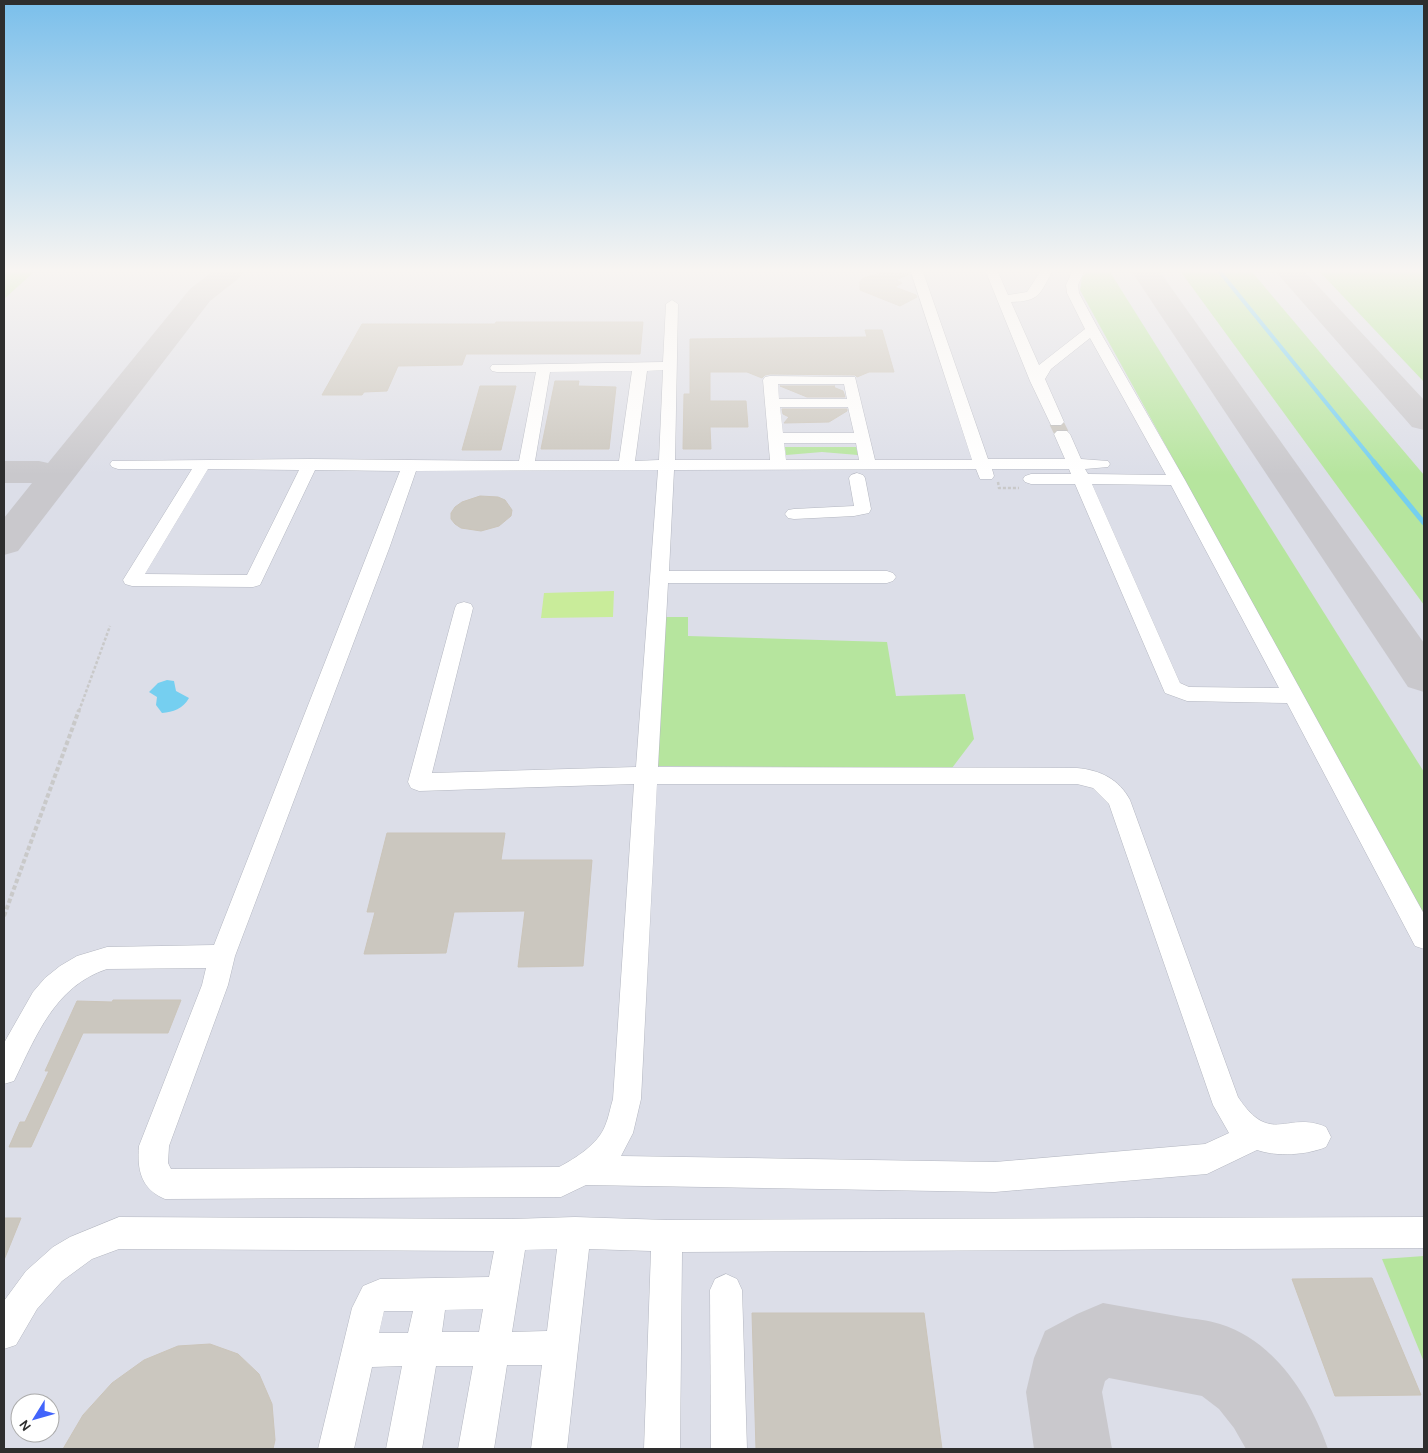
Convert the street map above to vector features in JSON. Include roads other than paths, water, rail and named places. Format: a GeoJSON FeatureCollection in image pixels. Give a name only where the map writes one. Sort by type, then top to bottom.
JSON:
{"type":"FeatureCollection","features":[{"type":"Feature","properties":{"kind":"street"},"geometry":{"type":"LineString","coordinates":[[408,472],[368,582],[222,956],[215,985],[154,1146],[153,1162],[156,1176],[165,1184],[562,1182],[597,1161],[614,1141],[627,1099],[666,471],[671,340]]}},
{"type":"Feature","properties":{"kind":"street"},"geometry":{"type":"LineString","coordinates":[[941,340],[985,472]]}},
{"type":"Feature","properties":{"kind":"street"},"geometry":{"type":"LineString","coordinates":[[1021,340],[1172,688],[1186,694],[1295,696]]}},
{"type":"Feature","properties":{"kind":"street"},"geometry":{"type":"LineString","coordinates":[[1038,381],[1045,367],[1080,340]]}},
{"type":"Feature","properties":{"kind":"street"},"geometry":{"type":"LineString","coordinates":[[1097,340],[1178,480],[1424,938]]}},
{"type":"Feature","properties":{"kind":"street"},"geometry":{"type":"LineString","coordinates":[[1027,354],[1059,356],[1087,353],[1110,363]]}},
{"type":"Feature","properties":{"kind":"street"},"geometry":{"type":"LineString","coordinates":[[627,464],[640,366]]}},
{"type":"Feature","properties":{"kind":"street"},"geometry":{"type":"LineString","coordinates":[[497,368],[670,366]]}},
{"type":"Feature","properties":{"kind":"street"},"geometry":{"type":"LineString","coordinates":[[526,464],[544,368]]}},
{"type":"Feature","properties":{"kind":"street"},"geometry":{"type":"LineString","coordinates":[[778,464],[770,380],[850,380],[868,464]]}},
{"type":"Feature","properties":{"kind":"street"},"geometry":{"type":"LineString","coordinates":[[771,399],[854,399]]}},
{"type":"Feature","properties":{"kind":"street"},"geometry":{"type":"LineString","coordinates":[[775,434],[862,433]]}},
{"type":"Feature","properties":{"kind":"street"},"geometry":{"type":"LineString","coordinates":[[118,464],[203,464],[307,470],[408,472],[666,471],[857,478],[985,472],[1077,472],[1178,480]]}},
{"type":"Feature","properties":{"kind":"street"},"geometry":{"type":"LineString","coordinates":[[203,464],[132,580],[252,580],[307,470]]}},
{"type":"Feature","properties":{"kind":"street"},"geometry":{"type":"LineString","coordinates":[[408,472],[526,464],[627,464],[666,471],[778,464],[868,464],[985,472]]}},
{"type":"Feature","properties":{"kind":"street"},"geometry":{"type":"LineString","coordinates":[[1077,472],[1102,464]]}},
{"type":"Feature","properties":{"kind":"street"},"geometry":{"type":"LineString","coordinates":[[794,514],[863,509],[857,478]]}},
{"type":"Feature","properties":{"kind":"street"},"geometry":{"type":"LineString","coordinates":[[659,577],[888,577]]}},
{"type":"Feature","properties":{"kind":"street"},"geometry":{"type":"LineString","coordinates":[[464,608],[419,782],[646,775],[1077,776],[1098,779],[1106,784],[1119,800],[1227,1105],[1236,1121],[1254,1136],[1264,1139],[1316,1137]]}},
{"type":"Feature","properties":{"kind":"street"},"geometry":{"type":"LineString","coordinates":[[4,1071],[33,1014],[48,992],[80,967],[93,961],[107,958],[222,956]]}},
{"type":"Feature","properties":{"kind":"street"},"geometry":{"type":"LineString","coordinates":[[584,1170],[995,1176],[1207,1159],[1254,1136]]}},
{"type":"Feature","properties":{"kind":"street"},"geometry":{"type":"LineString","coordinates":[[4,1333],[18,1306],[37,1282],[57,1263],[74,1251],[99,1239],[119,1233],[512,1235],[575,1233],[667,1236],[1424,1233]]}},
{"type":"Feature","properties":{"kind":"street"},"geometry":{"type":"LineString","coordinates":[[550,1449],[575,1233]]}},
{"type":"Feature","properties":{"kind":"street"},"geometry":{"type":"LineString","coordinates":[[476,1449],[512,1235]]}},
{"type":"Feature","properties":{"kind":"street"},"geometry":{"type":"LineString","coordinates":[[662,1449],[667,1236]]}},
{"type":"Feature","properties":{"kind":"street"},"geometry":{"type":"LineString","coordinates":[[726,1290],[730,1449]]}},
{"type":"Feature","properties":{"kind":"street"},"geometry":{"type":"LineString","coordinates":[[336,1449],[368,1308],[374,1297],[380,1295],[503,1293]]}},
{"type":"Feature","properties":{"kind":"street"},"geometry":{"type":"LineString","coordinates":[[404,1449],[432,1294]]}},
{"type":"Feature","properties":{"kind":"street"},"geometry":{"type":"LineString","coordinates":[[358,1350],[562,1348]]}},
{"type":"Feature","properties":{"kind":"water"},"geometry":{"type":"Polygon","coordinates":[[[167,680],[174,681],[176,691],[189,698],[184,705],[177,709],[162,713],[156,705],[157,697],[149,692],[158,683],[167,680]]]}},
{"type":"Feature","properties":{"kind":"waterway"},"geometry":{"type":"LineString","coordinates":[[1275,340],[1375,463]]}},
{"type":"Feature","properties":{"kind":"waterway"},"geometry":{"type":"LineString","coordinates":[[1374,462],[1424,523]]}},
{"type":"Feature","properties":{"kind":"tunnel"},"geometry":{"type":"LineString","coordinates":[[1056,422],[1062,434]]}}]}
